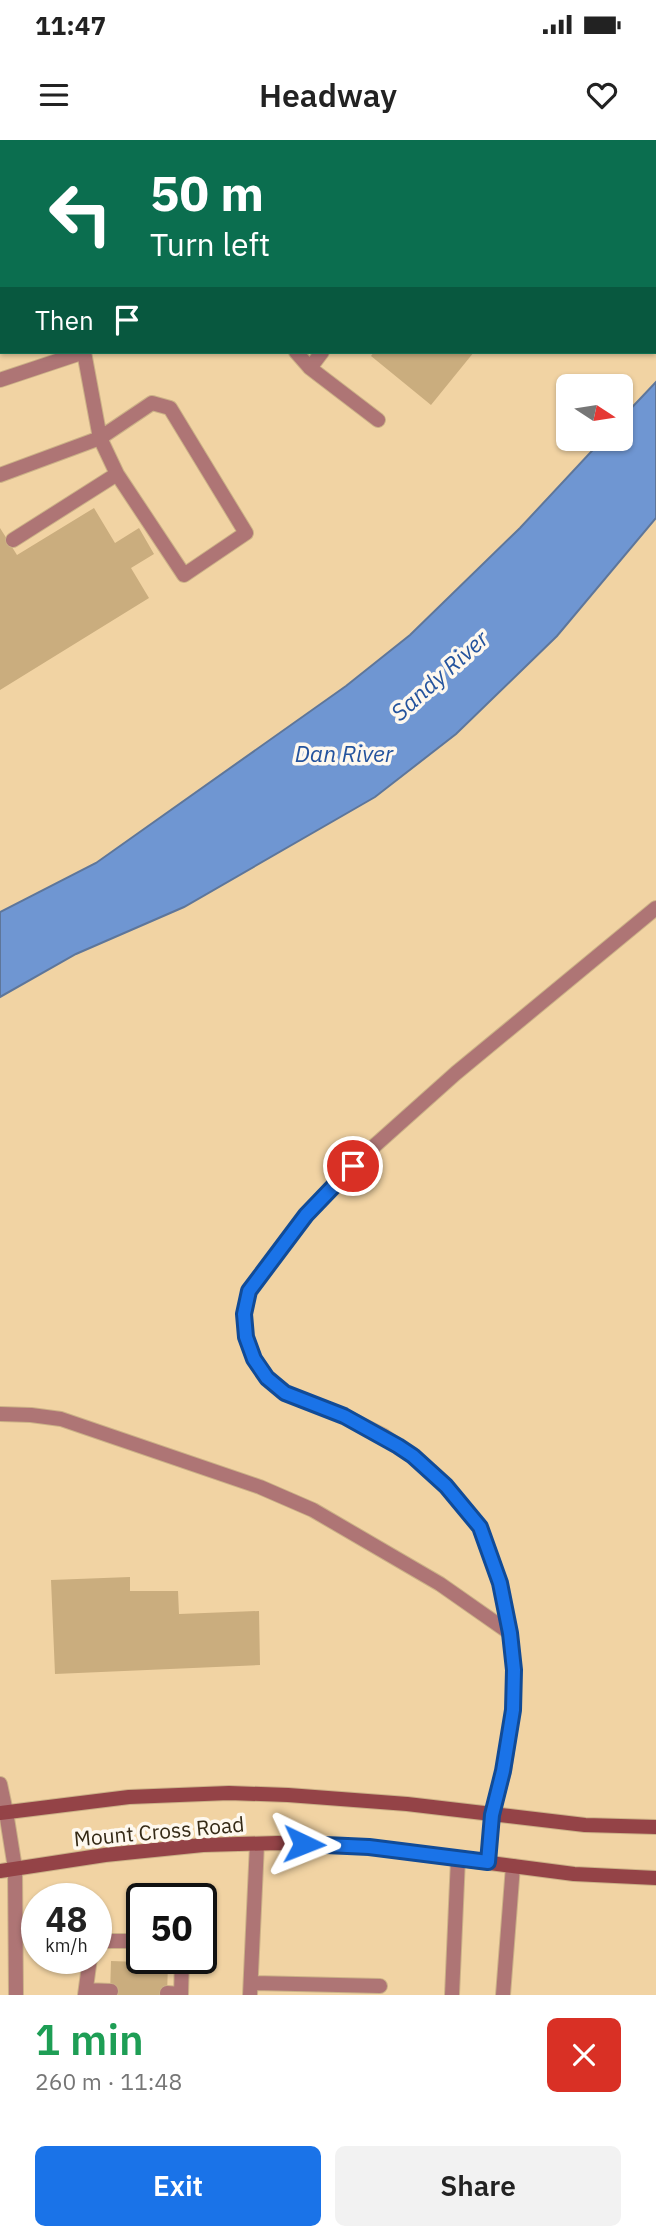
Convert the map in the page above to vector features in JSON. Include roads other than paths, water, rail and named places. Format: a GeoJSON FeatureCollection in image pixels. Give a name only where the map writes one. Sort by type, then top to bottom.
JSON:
{"type":"FeatureCollection","features":[{"type":"Feature","properties":{"kind":"main road","name":"Mount Cross Road"},"geometry":{"type":"LineString","coordinates":[[3,1813],[129,1797],[229,1793],[407,1804],[586,1825],[656,1827]]}},
{"type":"Feature","properties":{"kind":"main road","name":"Mount Cross Road"},"geometry":{"type":"LineString","coordinates":[[7,1869],[105,1854],[202,1845],[257,1844],[369,1847],[574,1874],[656,1878]]}},
{"type":"Feature","properties":{"kind":"street"},"geometry":{"type":"LineString","coordinates":[[0,380],[43,358],[70,354]]}},
{"type":"Feature","properties":{"kind":"street"},"geometry":{"type":"LineString","coordinates":[[0,475],[100,438],[152,403],[170,408],[246,533],[184,575],[117,474],[100,438],[84,354]]}},
{"type":"Feature","properties":{"kind":"street"},"geometry":{"type":"LineString","coordinates":[[298,354],[310,368],[378,420]]}},
{"type":"Feature","properties":{"kind":"street"},"geometry":{"type":"LineString","coordinates":[[310,368],[320,354]]}},
{"type":"Feature","properties":{"kind":"street"},"geometry":{"type":"LineString","coordinates":[[13,540],[117,474]]}},
{"type":"Feature","properties":{"kind":"street"},"geometry":{"type":"LineString","coordinates":[[488,1862],[492,1815],[503,1771],[513,1710],[514,1670],[500,1583],[480,1527],[446,1486],[413,1456],[384,1436],[344,1416],[285,1393],[267,1378],[254,1359],[246,1337],[244,1314],[249,1291],[306,1215],[353,1166],[456,1073],[656,908]]}},
{"type":"Feature","properties":{"kind":"street"},"geometry":{"type":"LineString","coordinates":[[0,1414],[61,1419],[260,1487],[313,1510],[440,1584],[510,1633]]}},
{"type":"Feature","properties":{"kind":"street"},"geometry":{"type":"LineString","coordinates":[[0,1784],[16,1995]]}},
{"type":"Feature","properties":{"kind":"street"},"geometry":{"type":"LineString","coordinates":[[257,1844],[251,1989],[380,1986]]}},
{"type":"Feature","properties":{"kind":"street"},"geometry":{"type":"LineString","coordinates":[[452,1995],[458,1859]]}},
{"type":"Feature","properties":{"kind":"street"},"geometry":{"type":"LineString","coordinates":[[503,1995],[513,1866]]}},
{"type":"Feature","properties":{"kind":"street"},"geometry":{"type":"LineString","coordinates":[[88,1974],[85,1993],[111,1991]]}},
{"type":"Feature","properties":{"kind":"street"},"geometry":{"type":"LineString","coordinates":[[176,1994],[179,1974]]}},
{"type":"Feature","properties":{"kind":"water","name":"Dan River"},"geometry":{"type":"Polygon","coordinates":[[[656,382],[656,518],[557,636],[456,734],[375,797],[184,907],[76,954],[0,997],[0,912],[96,863],[346,686],[410,635],[520,528],[591,452],[634,452],[634,405],[656,382]]]}},
{"type":"Feature","properties":{"kind":"water label","name":"Sandy River"},"geometry":{"type":"Point","coordinates":[439,675]}}]}
